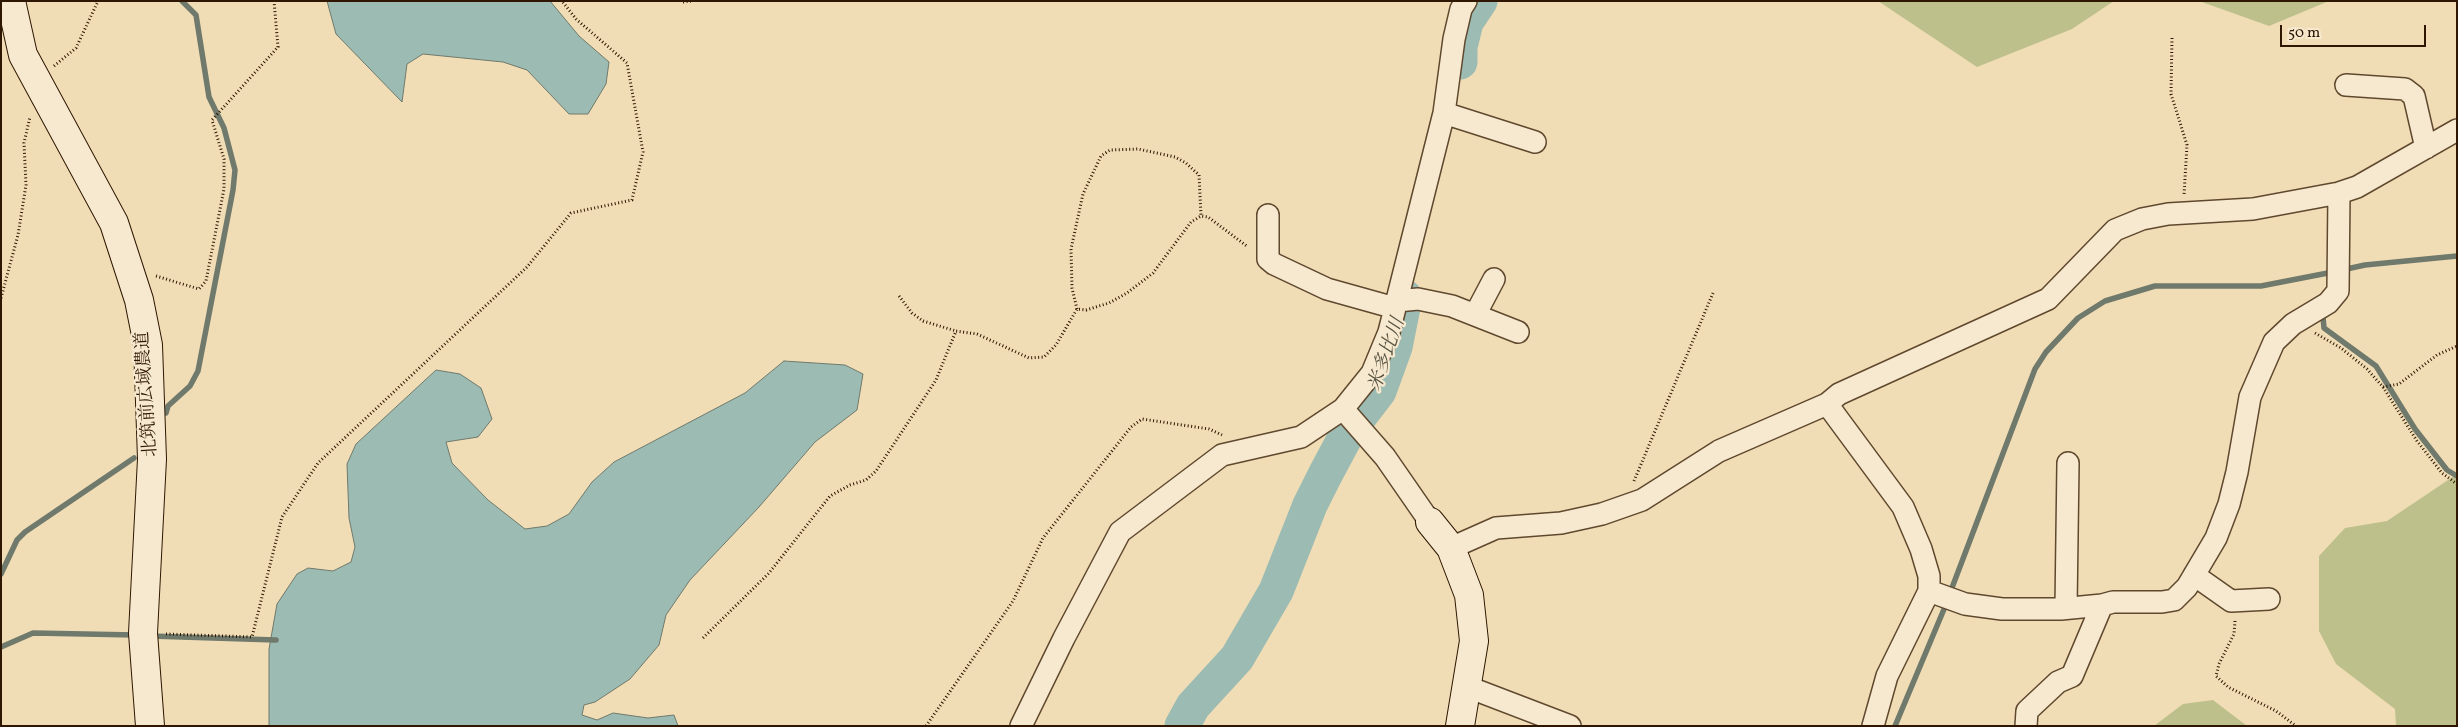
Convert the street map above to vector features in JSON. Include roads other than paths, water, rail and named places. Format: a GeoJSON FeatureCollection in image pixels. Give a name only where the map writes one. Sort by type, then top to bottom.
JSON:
{"type":"FeatureCollection","features":[{"type":"Feature","properties":{"kind":"street","name":"北筑前広域農道"},"geometry":{"type":"LineString","coordinates":[[11,1],[23,55],[37,84],[114,223],[131,273],[148,345],[151,397],[151,511],[143,633],[150,726]]}},
{"type":"Feature","properties":{"kind":"street"},"geometry":{"type":"LineString","coordinates":[[1021,726],[1064,638],[1120,532],[1222,455],[1301,437],[1343,410],[1372,373],[1389,332],[1444,112],[1454,39],[1466,1]]}},
{"type":"Feature","properties":{"kind":"street"},"geometry":{"type":"LineString","coordinates":[[2346,85],[2405,90],[2414,96],[2426,148]]}},
{"type":"Feature","properties":{"kind":"street"},"geometry":{"type":"LineString","coordinates":[[1444,112],[1536,142]]}},
{"type":"Feature","properties":{"kind":"street"},"geometry":{"type":"LineString","coordinates":[[1451,548],[1496,528],[1561,523],[1602,514],[1642,500],[1720,451],[1827,404],[1839,394],[2048,299],[2115,230],[2142,219],[2182,213],[2253,209],[2339,193],[2357,187],[2457,130]]}},
{"type":"Feature","properties":{"kind":"street"},"geometry":{"type":"LineString","coordinates":[[1929,591],[1965,604],[2002,609],[2066,608],[2102,605],[2113,602],[2162,602],[2174,600],[2187,587],[2216,538],[2229,504],[2237,472],[2250,397],[2274,342],[2298,321],[2328,303],[2338,291],[2339,193]]}},
{"type":"Feature","properties":{"kind":"street"},"geometry":{"type":"LineString","coordinates":[[1268,215],[1268,259],[1327,289],[1396,304],[1418,299],[1452,306],[1518,332]]}},
{"type":"Feature","properties":{"kind":"street"},"geometry":{"type":"LineString","coordinates":[[1475,315],[1494,279]]}},
{"type":"Feature","properties":{"kind":"street"},"geometry":{"type":"LineString","coordinates":[[1827,404],[1902,507],[1921,549],[1929,576],[1929,591],[1887,676],[1874,726]]}},
{"type":"Feature","properties":{"kind":"street"},"geometry":{"type":"LineString","coordinates":[[1343,410],[1385,457],[1430,522],[1451,548],[1469,595],[1474,640],[1468,687],[1460,726]]}},
{"type":"Feature","properties":{"kind":"street"},"geometry":{"type":"LineString","coordinates":[[2066,608],[2068,463]]}},
{"type":"Feature","properties":{"kind":"street"},"geometry":{"type":"LineString","coordinates":[[2194,575],[2231,601],[2269,599]]}},
{"type":"Feature","properties":{"kind":"street"},"geometry":{"type":"LineString","coordinates":[[2026,726],[2027,711],[2058,682],[2072,676],[2102,605]]}},
{"type":"Feature","properties":{"kind":"street"},"geometry":{"type":"LineString","coordinates":[[1468,687],[1570,726]]}},
{"type":"Feature","properties":{"kind":"water"},"geometry":{"type":"Polygon","coordinates":[[[327,1],[550,1],[579,36],[609,62],[606,84],[588,114],[569,114],[527,70],[503,62],[423,54],[407,64],[402,102],[336,34],[327,1]]]}},
{"type":"Feature","properties":{"kind":"water"},"geometry":{"type":"Polygon","coordinates":[[[784,361],[845,365],[863,374],[857,410],[815,442],[759,507],[690,580],[666,615],[659,645],[630,679],[595,702],[584,705],[582,715],[597,720],[613,713],[648,718],[674,715],[678,726],[269,726],[269,649],[277,604],[297,574],[308,568],[333,571],[351,562],[355,547],[349,518],[347,464],[356,444],[436,370],[460,374],[481,388],[492,419],[478,437],[446,442],[452,463],[488,500],[525,529],[547,526],[569,514],[592,482],[614,462],[745,393],[784,361]]]}},
{"type":"Feature","properties":{"kind":"waterway"},"geometry":{"type":"LineString","coordinates":[[166,413],[168,406],[190,386],[198,371],[233,190],[235,170],[224,128],[209,97],[196,15],[182,1]]}},
{"type":"Feature","properties":{"kind":"waterway","name":"米多比川"},"geometry":{"type":"LineString","coordinates":[[1460,62],[1460,47],[1466,22],[1480,1]]}},
{"type":"Feature","properties":{"kind":"waterway"},"geometry":{"type":"LineString","coordinates":[[2342,270],[2365,265],[2457,256]]}},
{"type":"Feature","properties":{"kind":"waterway"},"geometry":{"type":"LineString","coordinates":[[1950,593],[2035,369],[2046,352],[2078,318],[2105,301],[2155,286],[2261,286],[2333,272]]}},
{"type":"Feature","properties":{"kind":"waterway","name":"米多比川"},"geometry":{"type":"LineString","coordinates":[[1182,726],[1193,706],[1237,658],[1276,591],[1310,505],[1325,475],[1349,430],[1379,391],[1395,347],[1405,297]]}},
{"type":"Feature","properties":{"kind":"waterway"},"geometry":{"type":"LineString","coordinates":[[2327,314],[2323,317],[2324,328],[2376,366],[2415,429],[2447,470],[2457,476]]}},
{"type":"Feature","properties":{"kind":"waterway"},"geometry":{"type":"LineString","coordinates":[[1,574],[17,540],[25,532],[134,458]]}},
{"type":"Feature","properties":{"kind":"waterway"},"geometry":{"type":"LineString","coordinates":[[1895,726],[1947,602]]}},
{"type":"Feature","properties":{"kind":"waterway"},"geometry":{"type":"LineString","coordinates":[[1,647],[33,633],[136,635]]}},
{"type":"Feature","properties":{"kind":"waterway"},"geometry":{"type":"LineString","coordinates":[[150,636],[276,640]]}}]}
